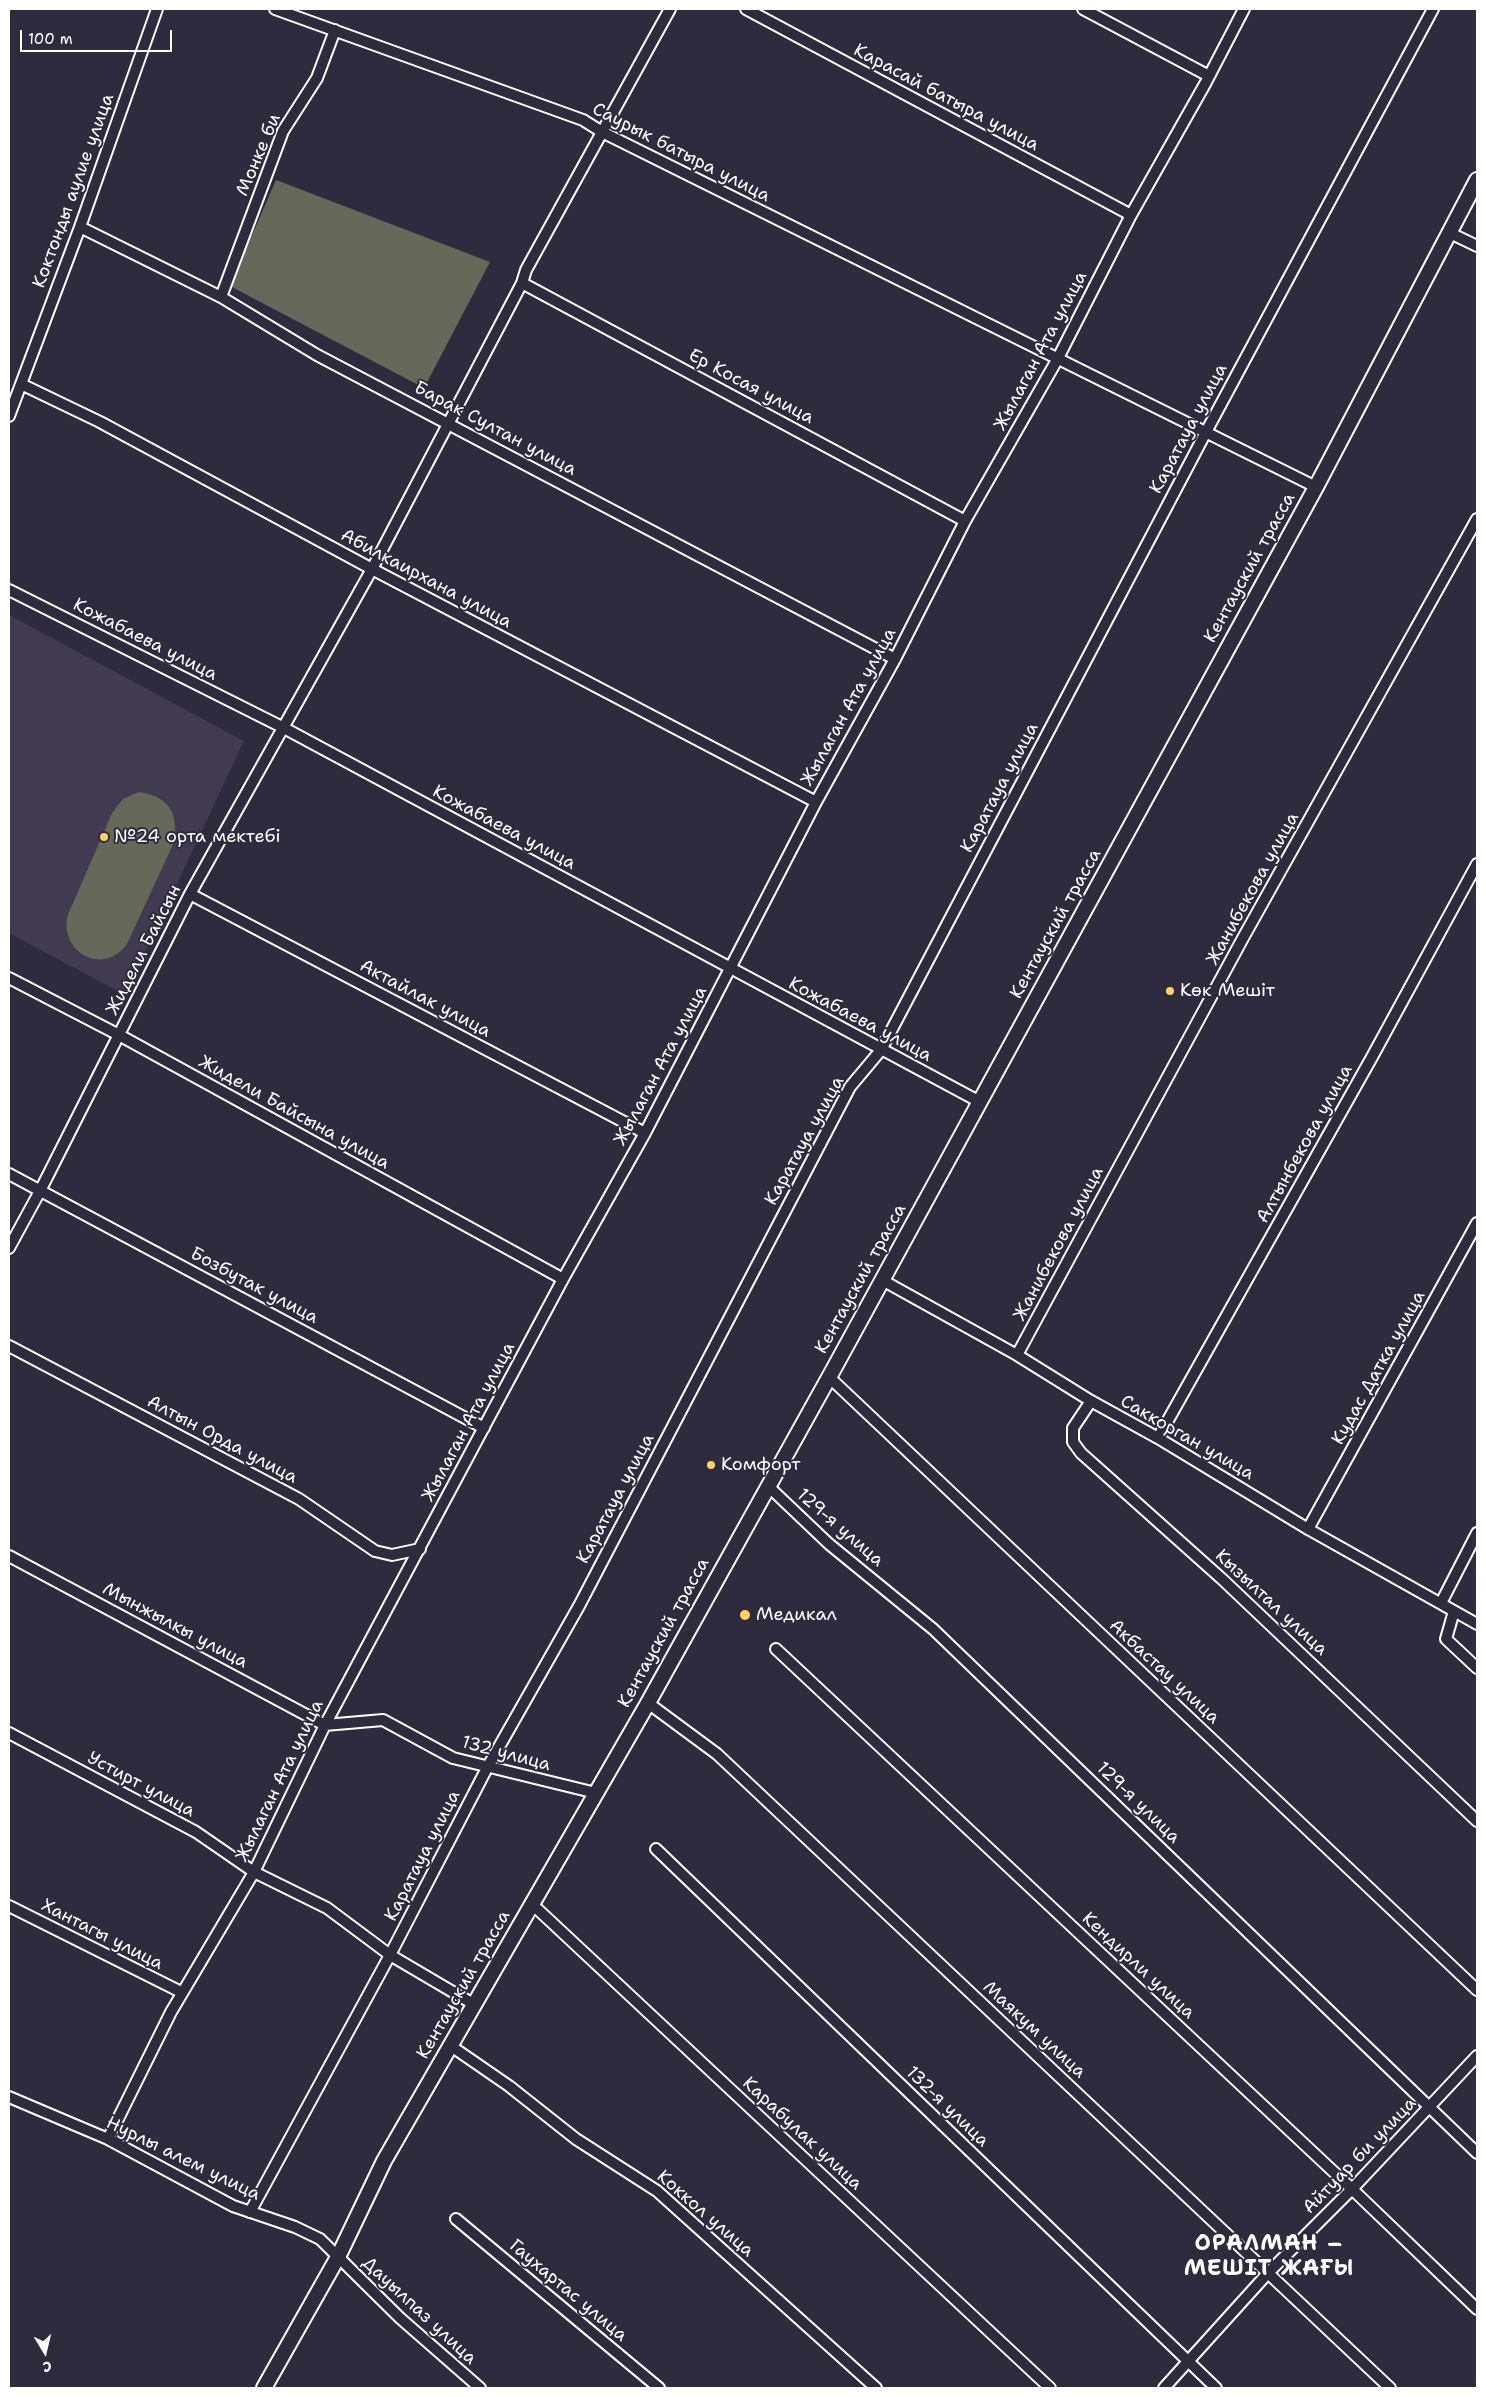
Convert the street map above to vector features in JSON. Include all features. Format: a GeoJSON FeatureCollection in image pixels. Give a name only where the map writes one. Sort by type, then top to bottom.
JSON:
{"type":"FeatureCollection","features":[{"type":"Feature","properties":{"kind":"main road","name":"Кентауский трасса"},"geometry":{"type":"LineString","coordinates":[[264,2388],[338,2257],[384,2161],[648,1703],[829,1377],[1316,487],[1477,180]]}},
{"type":"Feature","properties":{"kind":"street","name":"Коктонды аулие улица"},"geometry":{"type":"LineString","coordinates":[[9,416],[80,227],[157,9]]}},
{"type":"Feature","properties":{"kind":"street","name":"Саурык батыра улица"},"geometry":{"type":"LineString","coordinates":[[275,9],[583,120],[602,132],[1057,360],[1316,487]]}},
{"type":"Feature","properties":{"kind":"street","name":"Жидели Байсын"},"geometry":{"type":"LineString","coordinates":[[9,1248],[40,1191],[190,894],[372,569],[522,283],[526,270],[670,9]]}},
{"type":"Feature","properties":{"kind":"street","name":"Карасай батыра улица"},"geometry":{"type":"LineString","coordinates":[[746,9],[1131,215]]}},
{"type":"Feature","properties":{"kind":"street"},"geometry":{"type":"LineString","coordinates":[[1083,9],[1209,76]]}},
{"type":"Feature","properties":{"kind":"street","name":"Жылаган Ата улица"},"geometry":{"type":"LineString","coordinates":[[108,2139],[181,1992],[254,1872],[325,1724],[563,1279],[645,1133],[816,802],[895,659],[965,521],[1057,360],[1131,215],[1209,76],[1244,9]]}},
{"type":"Feature","properties":{"kind":"street","name":"Каратауа улица"},"geometry":{"type":"LineString","coordinates":[[250,2212],[390,1955],[487,1768],[579,1606],[850,1087],[882,1050],[1206,432],[1433,9]]}},
{"type":"Feature","properties":{"kind":"street","name":"Монке би"},"geometry":{"type":"LineString","coordinates":[[221,297],[283,131],[317,78],[336,30]]}},
{"type":"Feature","properties":{"kind":"street","name":"Барак Султан улица"},"geometry":{"type":"LineString","coordinates":[[80,227],[221,297],[317,355],[895,659]]}},
{"type":"Feature","properties":{"kind":"street"},"geometry":{"type":"LineString","coordinates":[[1450,233],[1477,246]]}},
{"type":"Feature","properties":{"kind":"street","name":"Ер Косая улица"},"geometry":{"type":"LineString","coordinates":[[522,283],[965,521]]}},
{"type":"Feature","properties":{"kind":"street","name":"Абилкаирхана улица"},"geometry":{"type":"LineString","coordinates":[[21,384],[100,422],[372,569],[816,802]]}},
{"type":"Feature","properties":{"kind":"street","name":"Жанибекова улица"},"geometry":{"type":"LineString","coordinates":[[1017,1355],[1238,947],[1477,519]]}},
{"type":"Feature","properties":{"kind":"street","name":"Кожабаева улица"},"geometry":{"type":"LineString","coordinates":[[9,590],[284,728],[730,970],[980,1102]]}},
{"type":"Feature","properties":{"kind":"street","name":"Алтынбекова улица"},"geometry":{"type":"LineString","coordinates":[[1158,1438],[1372,1057],[1477,864]]}},
{"type":"Feature","properties":{"kind":"street","name":"Актайлак улица"},"geometry":{"type":"LineString","coordinates":[[190,894],[645,1133]]}},
{"type":"Feature","properties":{"kind":"street","name":"Жидели Байсына улица"},"geometry":{"type":"LineString","coordinates":[[9,978],[119,1035],[563,1279]]}},
{"type":"Feature","properties":{"kind":"street","name":"Бозбутак улица"},"geometry":{"type":"LineString","coordinates":[[9,1174],[484,1428]]}},
{"type":"Feature","properties":{"kind":"street","name":"Кудас Датка улица"},"geometry":{"type":"LineString","coordinates":[[1308,1529],[1477,1223]]}},
{"type":"Feature","properties":{"kind":"street","name":"Саккорган улица"},"geometry":{"type":"LineString","coordinates":[[882,1280],[1017,1355],[1090,1401],[1158,1438],[1308,1529],[1477,1624]]}},
{"type":"Feature","properties":{"kind":"street","name":"Алтын Орда улица"},"geometry":{"type":"LineString","coordinates":[[9,1346],[299,1499],[376,1551],[392,1555],[420,1549]]}},
{"type":"Feature","properties":{"kind":"street","name":"Акбастау улица"},"geometry":{"type":"LineString","coordinates":[[829,1377],[1477,1990]]}},
{"type":"Feature","properties":{"kind":"street","name":"Кызылтал улица"},"geometry":{"type":"LineString","coordinates":[[1090,1401],[1074,1428],[1073,1442],[1081,1453],[1222,1578],[1477,1821]]}},
{"type":"Feature","properties":{"kind":"street","name":"129-я улица"},"geometry":{"type":"LineString","coordinates":[[768,1486],[830,1544],[933,1629],[1477,2153]]}},
{"type":"Feature","properties":{"kind":"street"},"geometry":{"type":"LineString","coordinates":[[1441,1603],[1477,1533]]}},
{"type":"Feature","properties":{"kind":"street","name":"Мынжылкы улица"},"geometry":{"type":"LineString","coordinates":[[9,1556],[325,1724]]}},
{"type":"Feature","properties":{"kind":"street"},"geometry":{"type":"LineString","coordinates":[[1454,1611],[1446,1639],[1477,1668]]}},
{"type":"Feature","properties":{"kind":"street","name":"Кендирли улица"},"geometry":{"type":"LineString","coordinates":[[776,1649],[1352,2188],[1477,2309]]}},
{"type":"Feature","properties":{"kind":"street","name":"Маякум улица"},"geometry":{"type":"LineString","coordinates":[[648,1703],[718,1754],[1390,2388]]}},
{"type":"Feature","properties":{"kind":"street","name":"132 улица"},"geometry":{"type":"LineString","coordinates":[[325,1724],[383,1720],[454,1758],[487,1768],[596,1793]]}},
{"type":"Feature","properties":{"kind":"street","name":"Устирт улица"},"geometry":{"type":"LineString","coordinates":[[9,1733],[196,1832],[254,1872],[327,1908],[390,1955],[475,2005]]}},
{"type":"Feature","properties":{"kind":"street","name":"132-я улица"},"geometry":{"type":"LineString","coordinates":[[656,1849],[1216,2388]]}},
{"type":"Feature","properties":{"kind":"street","name":"Карабулак улица"},"geometry":{"type":"LineString","coordinates":[[532,1904],[1050,2388]]}},
{"type":"Feature","properties":{"kind":"street","name":"Хантагы улица"},"geometry":{"type":"LineString","coordinates":[[9,1906],[181,1992]]}},
{"type":"Feature","properties":{"kind":"street","name":"Коккол улица"},"geometry":{"type":"LineString","coordinates":[[451,2046],[509,2086],[576,2139],[656,2191],[876,2388]]}},
{"type":"Feature","properties":{"kind":"street","name":"Айтуар би улица"},"geometry":{"type":"LineString","coordinates":[[1164,2388],[1268,2273],[1352,2188],[1477,2056]]}},
{"type":"Feature","properties":{"kind":"street","name":"Нурлы алем улица"},"geometry":{"type":"LineString","coordinates":[[9,2097],[108,2139],[234,2206],[295,2227],[320,2239],[338,2257]]}},
{"type":"Feature","properties":{"kind":"street","name":"Гаухартас улица"},"geometry":{"type":"LineString","coordinates":[[456,2219],[659,2388]]}},
{"type":"Feature","properties":{"kind":"street","name":"Дауылпаз улица"},"geometry":{"type":"LineString","coordinates":[[338,2257],[400,2318],[480,2388]]}},
{"type":"Feature","properties":{"kind":"shaded area","name":"№24 орта мектебі"},"geometry":{"type":"Polygon","coordinates":[[[9,615],[244,741],[125,995],[9,933],[9,615]]]}},
{"type":"Feature","properties":{"kind":"green space"},"geometry":{"type":"Polygon","coordinates":[[[276,180],[490,262],[424,388],[230,286],[276,180]]]}},
{"type":"Feature","properties":{"kind":"green space"},"geometry":{"type":"Polygon","coordinates":[[[139,792],[158,798],[169,807],[174,821],[175,840],[127,944],[118,954],[96,959],[86,956],[77,950],[67,930],[67,917],[112,813],[123,799],[139,792]]]}},
{"type":"Feature","properties":{"kind":"place","name":"№24 орта мектебі"},"geometry":{"type":"Point","coordinates":[104,837]}},
{"type":"Feature","properties":{"kind":"place","name":"Көк Мешіт"},"geometry":{"type":"Point","coordinates":[1170,991]}},
{"type":"Feature","properties":{"kind":"place","name":"Комфорт"},"geometry":{"type":"Point","coordinates":[711,1465]}},
{"type":"Feature","properties":{"kind":"place","name":"Медикал"},"geometry":{"type":"Point","coordinates":[745,1615]}},
{"type":"Feature","properties":{"kind":"district","name":"ОРАЛМАН – МЕШІТ ЖАҒЫ"},"geometry":{"type":"Point","coordinates":[1269,2256]}}]}
